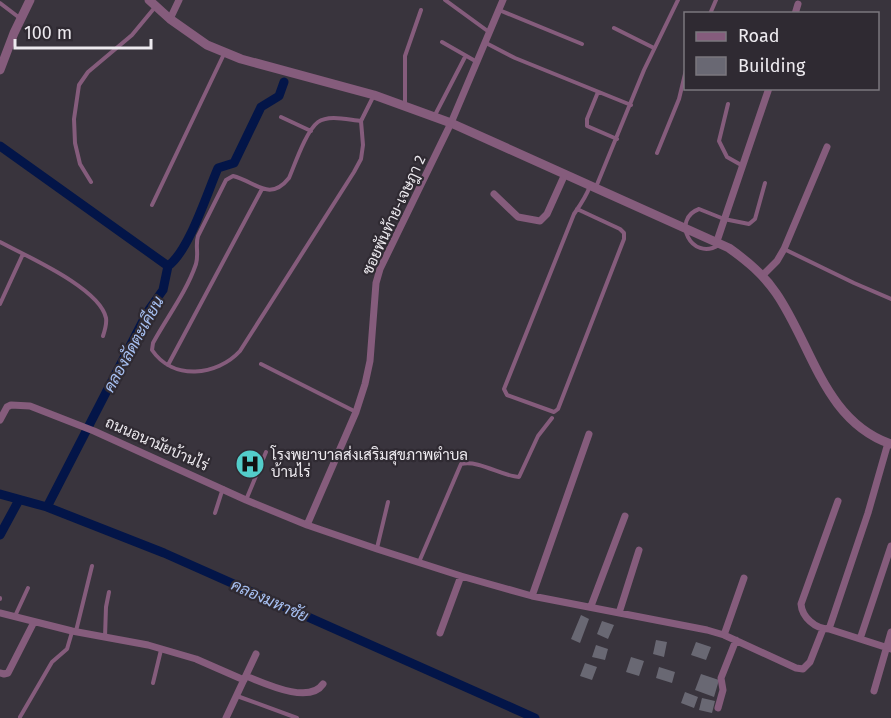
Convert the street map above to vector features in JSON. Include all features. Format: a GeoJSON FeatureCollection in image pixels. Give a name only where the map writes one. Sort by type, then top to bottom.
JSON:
{"type":"FeatureCollection","features":[{"type":"Feature","properties":{"kind":"street"},"geometry":{"type":"LineString","coordinates":[[0,70],[30,0]]}},
{"type":"Feature","properties":{"kind":"street"},"geometry":{"type":"LineString","coordinates":[[170,19],[179,0]]}},
{"type":"Feature","properties":{"kind":"street","name":"ซอยพันท้าย-เจษฎา 2"},"geometry":{"type":"LineString","coordinates":[[306,525],[356,411],[368,372],[376,283],[380,269],[451,123],[503,0]]}},
{"type":"Feature","properties":{"kind":"street"},"geometry":{"type":"LineString","coordinates":[[152,3],[207,45],[224,53],[374,95],[451,123],[685,227],[719,243],[748,261],[777,294],[834,401],[849,419],[863,430],[890,443],[868,513],[826,629]]}},
{"type":"Feature","properties":{"kind":"street"},"geometry":{"type":"LineString","coordinates":[[796,12],[798,4]]}},
{"type":"Feature","properties":{"kind":"street"},"geometry":{"type":"LineString","coordinates":[[719,243],[724,219],[768,90]]}},
{"type":"Feature","properties":{"kind":"street"},"geometry":{"type":"LineString","coordinates":[[762,276],[777,261],[784,249],[827,147]]}},
{"type":"Feature","properties":{"kind":"street"},"geometry":{"type":"LineString","coordinates":[[494,194],[518,217],[540,221],[547,214],[565,174]]}},
{"type":"Feature","properties":{"kind":"street","name":"ถนนอนามัยบ้านไร่"},"geometry":{"type":"LineString","coordinates":[[0,420],[7,407],[16,404],[30,406],[94,431],[306,525],[376,549],[532,596],[673,622],[724,635],[796,668],[804,669],[810,662],[826,629]]}},
{"type":"Feature","properties":{"kind":"street"},"geometry":{"type":"LineString","coordinates":[[532,596],[589,434]]}},
{"type":"Feature","properties":{"kind":"street"},"geometry":{"type":"LineString","coordinates":[[838,501],[801,604],[804,617],[826,629],[889,649]]}},
{"type":"Feature","properties":{"kind":"street"},"geometry":{"type":"LineString","coordinates":[[591,606],[625,516]]}},
{"type":"Feature","properties":{"kind":"street"},"geometry":{"type":"LineString","coordinates":[[860,639],[891,546]]}},
{"type":"Feature","properties":{"kind":"street"},"geometry":{"type":"LineString","coordinates":[[619,613],[639,550]]}},
{"type":"Feature","properties":{"kind":"street"},"geometry":{"type":"LineString","coordinates":[[440,633],[461,576]]}},
{"type":"Feature","properties":{"kind":"street"},"geometry":{"type":"LineString","coordinates":[[724,635],[744,578]]}},
{"type":"Feature","properties":{"kind":"street"},"geometry":{"type":"LineString","coordinates":[[0,613],[162,649],[275,688],[314,692],[319,690],[322,684]]}},
{"type":"Feature","properties":{"kind":"street"},"geometry":{"type":"LineString","coordinates":[[0,673],[4,675],[8,673],[34,622]]}},
{"type":"Feature","properties":{"kind":"street"},"geometry":{"type":"LineString","coordinates":[[874,691],[889,649],[891,632]]}},
{"type":"Feature","properties":{"kind":"street"},"geometry":{"type":"LineString","coordinates":[[718,708],[723,690],[721,678],[736,640]]}},
{"type":"Feature","properties":{"kind":"street"},"geometry":{"type":"LineString","coordinates":[[226,718],[256,654]]}},
{"type":"Feature","properties":{"kind":"lane"},"geometry":{"type":"LineString","coordinates":[[445,0],[490,32]]}},
{"type":"Feature","properties":{"kind":"lane"},"geometry":{"type":"LineString","coordinates":[[577,209],[620,229],[624,233],[624,239],[558,410],[554,412],[507,395],[504,388],[577,209],[584,202],[617,139],[654,48],[678,0]]}},
{"type":"Feature","properties":{"kind":"lane"},"geometry":{"type":"LineString","coordinates":[[0,3],[21,19]]}},
{"type":"Feature","properties":{"kind":"lane"},"geometry":{"type":"LineString","coordinates":[[92,182],[80,164],[75,143],[74,119],[80,86],[88,72],[132,35],[152,3]]}},
{"type":"Feature","properties":{"kind":"lane"},"geometry":{"type":"LineString","coordinates":[[405,105],[405,56],[421,10]]}},
{"type":"Feature","properties":{"kind":"lane"},"geometry":{"type":"LineString","coordinates":[[499,10],[582,44]]}},
{"type":"Feature","properties":{"kind":"lane"},"geometry":{"type":"LineString","coordinates":[[614,28],[654,48]]}},
{"type":"Feature","properties":{"kind":"lane"},"geometry":{"type":"LineString","coordinates":[[442,42],[478,63]]}},
{"type":"Feature","properties":{"kind":"lane"},"geometry":{"type":"LineString","coordinates":[[486,43],[514,58],[631,105]]}},
{"type":"Feature","properties":{"kind":"lane"},"geometry":{"type":"LineString","coordinates":[[152,205],[224,53]]}},
{"type":"Feature","properties":{"kind":"lane"},"geometry":{"type":"LineString","coordinates":[[434,117],[465,57]]}},
{"type":"Feature","properties":{"kind":"lane"},"geometry":{"type":"LineString","coordinates":[[657,153],[679,99],[684,78]]}},
{"type":"Feature","properties":{"kind":"lane"},"geometry":{"type":"LineString","coordinates":[[598,92],[586,123],[617,139]]}},
{"type":"Feature","properties":{"kind":"lane"},"geometry":{"type":"LineString","coordinates":[[361,121],[326,119],[318,122],[311,131],[284,184],[272,190],[262,189],[233,176],[223,184],[196,242],[198,260],[189,281],[153,343],[152,350],[158,360],[185,371],[199,373],[221,367],[240,351],[354,172],[362,152],[361,121],[374,95]]}},
{"type":"Feature","properties":{"kind":"lane"},"geometry":{"type":"LineString","coordinates":[[728,104],[719,141],[727,157],[743,166]]}},
{"type":"Feature","properties":{"kind":"lane"},"geometry":{"type":"LineString","coordinates":[[281,117],[311,131]]}},
{"type":"Feature","properties":{"kind":"lane"},"geometry":{"type":"LineString","coordinates":[[685,227],[692,214],[699,209],[743,224],[753,223],[765,183]]}},
{"type":"Feature","properties":{"kind":"lane"},"geometry":{"type":"LineString","coordinates":[[168,365],[262,189]]}},
{"type":"Feature","properties":{"kind":"lane"},"geometry":{"type":"LineString","coordinates":[[0,242],[82,286],[98,302],[106,319],[103,336]]}},
{"type":"Feature","properties":{"kind":"lane"},"geometry":{"type":"LineString","coordinates":[[784,249],[891,299]]}},
{"type":"Feature","properties":{"kind":"lane"},"geometry":{"type":"LineString","coordinates":[[0,304],[23,254]]}},
{"type":"Feature","properties":{"kind":"lane"},"geometry":{"type":"LineString","coordinates":[[261,364],[356,411]]}},
{"type":"Feature","properties":{"kind":"lane"},"geometry":{"type":"LineString","coordinates":[[419,563],[461,464],[465,462],[519,477],[538,436],[552,417]]}},
{"type":"Feature","properties":{"kind":"lane"},"geometry":{"type":"LineString","coordinates":[[246,500],[266,452]]}},
{"type":"Feature","properties":{"kind":"lane"},"geometry":{"type":"LineString","coordinates":[[215,513],[223,488]]}},
{"type":"Feature","properties":{"kind":"lane"},"geometry":{"type":"LineString","coordinates":[[376,549],[388,502]]}},
{"type":"Feature","properties":{"kind":"lane"},"geometry":{"type":"LineString","coordinates":[[20,717],[52,662],[67,649],[92,566]]}},
{"type":"Feature","properties":{"kind":"lane"},"geometry":{"type":"LineString","coordinates":[[15,617],[28,588]]}},
{"type":"Feature","properties":{"kind":"lane"},"geometry":{"type":"LineString","coordinates":[[105,637],[109,592]]}},
{"type":"Feature","properties":{"kind":"lane"},"geometry":{"type":"LineString","coordinates":[[153,682],[162,649]]}},
{"type":"Feature","properties":{"kind":"lane"},"geometry":{"type":"LineString","coordinates":[[237,696],[297,718]]}},
{"type":"Feature","properties":{"kind":"building"},"geometry":{"type":"Polygon","coordinates":[[[581,615],[589,619],[580,643],[571,639],[581,615]]]}},
{"type":"Feature","properties":{"kind":"building"},"geometry":{"type":"Polygon","coordinates":[[[602,621],[614,625],[608,639],[597,634],[602,621]]]}},
{"type":"Feature","properties":{"kind":"building"},"geometry":{"type":"Polygon","coordinates":[[[656,640],[667,642],[664,657],[653,654],[656,640]]]}},
{"type":"Feature","properties":{"kind":"building"},"geometry":{"type":"Polygon","coordinates":[[[696,642],[711,647],[706,660],[691,655],[696,642]]]}},
{"type":"Feature","properties":{"kind":"building"},"geometry":{"type":"Polygon","coordinates":[[[596,645],[608,649],[605,660],[592,657],[596,645]]]}},
{"type":"Feature","properties":{"kind":"building"},"geometry":{"type":"Polygon","coordinates":[[[631,657],[644,661],[639,676],[626,672],[631,657]]]}},
{"type":"Feature","properties":{"kind":"building"},"geometry":{"type":"Polygon","coordinates":[[[585,663],[597,667],[592,680],[580,676],[585,663]]]}},
{"type":"Feature","properties":{"kind":"building"},"geometry":{"type":"Polygon","coordinates":[[[659,667],[675,672],[672,683],[656,678],[659,667]]]}},
{"type":"Feature","properties":{"kind":"building"},"geometry":{"type":"Polygon","coordinates":[[[701,674],[719,680],[714,697],[695,690],[701,674]]]}},
{"type":"Feature","properties":{"kind":"building"},"geometry":{"type":"Polygon","coordinates":[[[685,692],[698,697],[694,708],[681,703],[685,692]]]}},
{"type":"Feature","properties":{"kind":"building"},"geometry":{"type":"Polygon","coordinates":[[[702,698],[715,701],[712,713],[699,710],[702,698]]]}},
{"type":"Feature","properties":{"kind":"waterway"},"geometry":{"type":"LineString","coordinates":[[168,266],[176,259],[190,235],[218,168],[234,163],[261,107],[279,96],[284,82]]}},
{"type":"Feature","properties":{"kind":"waterway","name":"คลองลัดตะเคียน"},"geometry":{"type":"LineString","coordinates":[[0,146],[168,266],[163,290],[148,311],[47,507]]}},
{"type":"Feature","properties":{"kind":"waterway","name":"คลองมหาชัย"},"geometry":{"type":"LineString","coordinates":[[0,494],[47,507],[164,553],[535,718]]}},
{"type":"Feature","properties":{"kind":"waterway"},"geometry":{"type":"LineString","coordinates":[[0,535],[19,500]]}},
{"type":"Feature","properties":{"kind":"place","name":"โรงพยาบาลส่งเสริมสุขภาพตำบล บ้านไร่"},"geometry":{"type":"Point","coordinates":[250,464]}}]}
